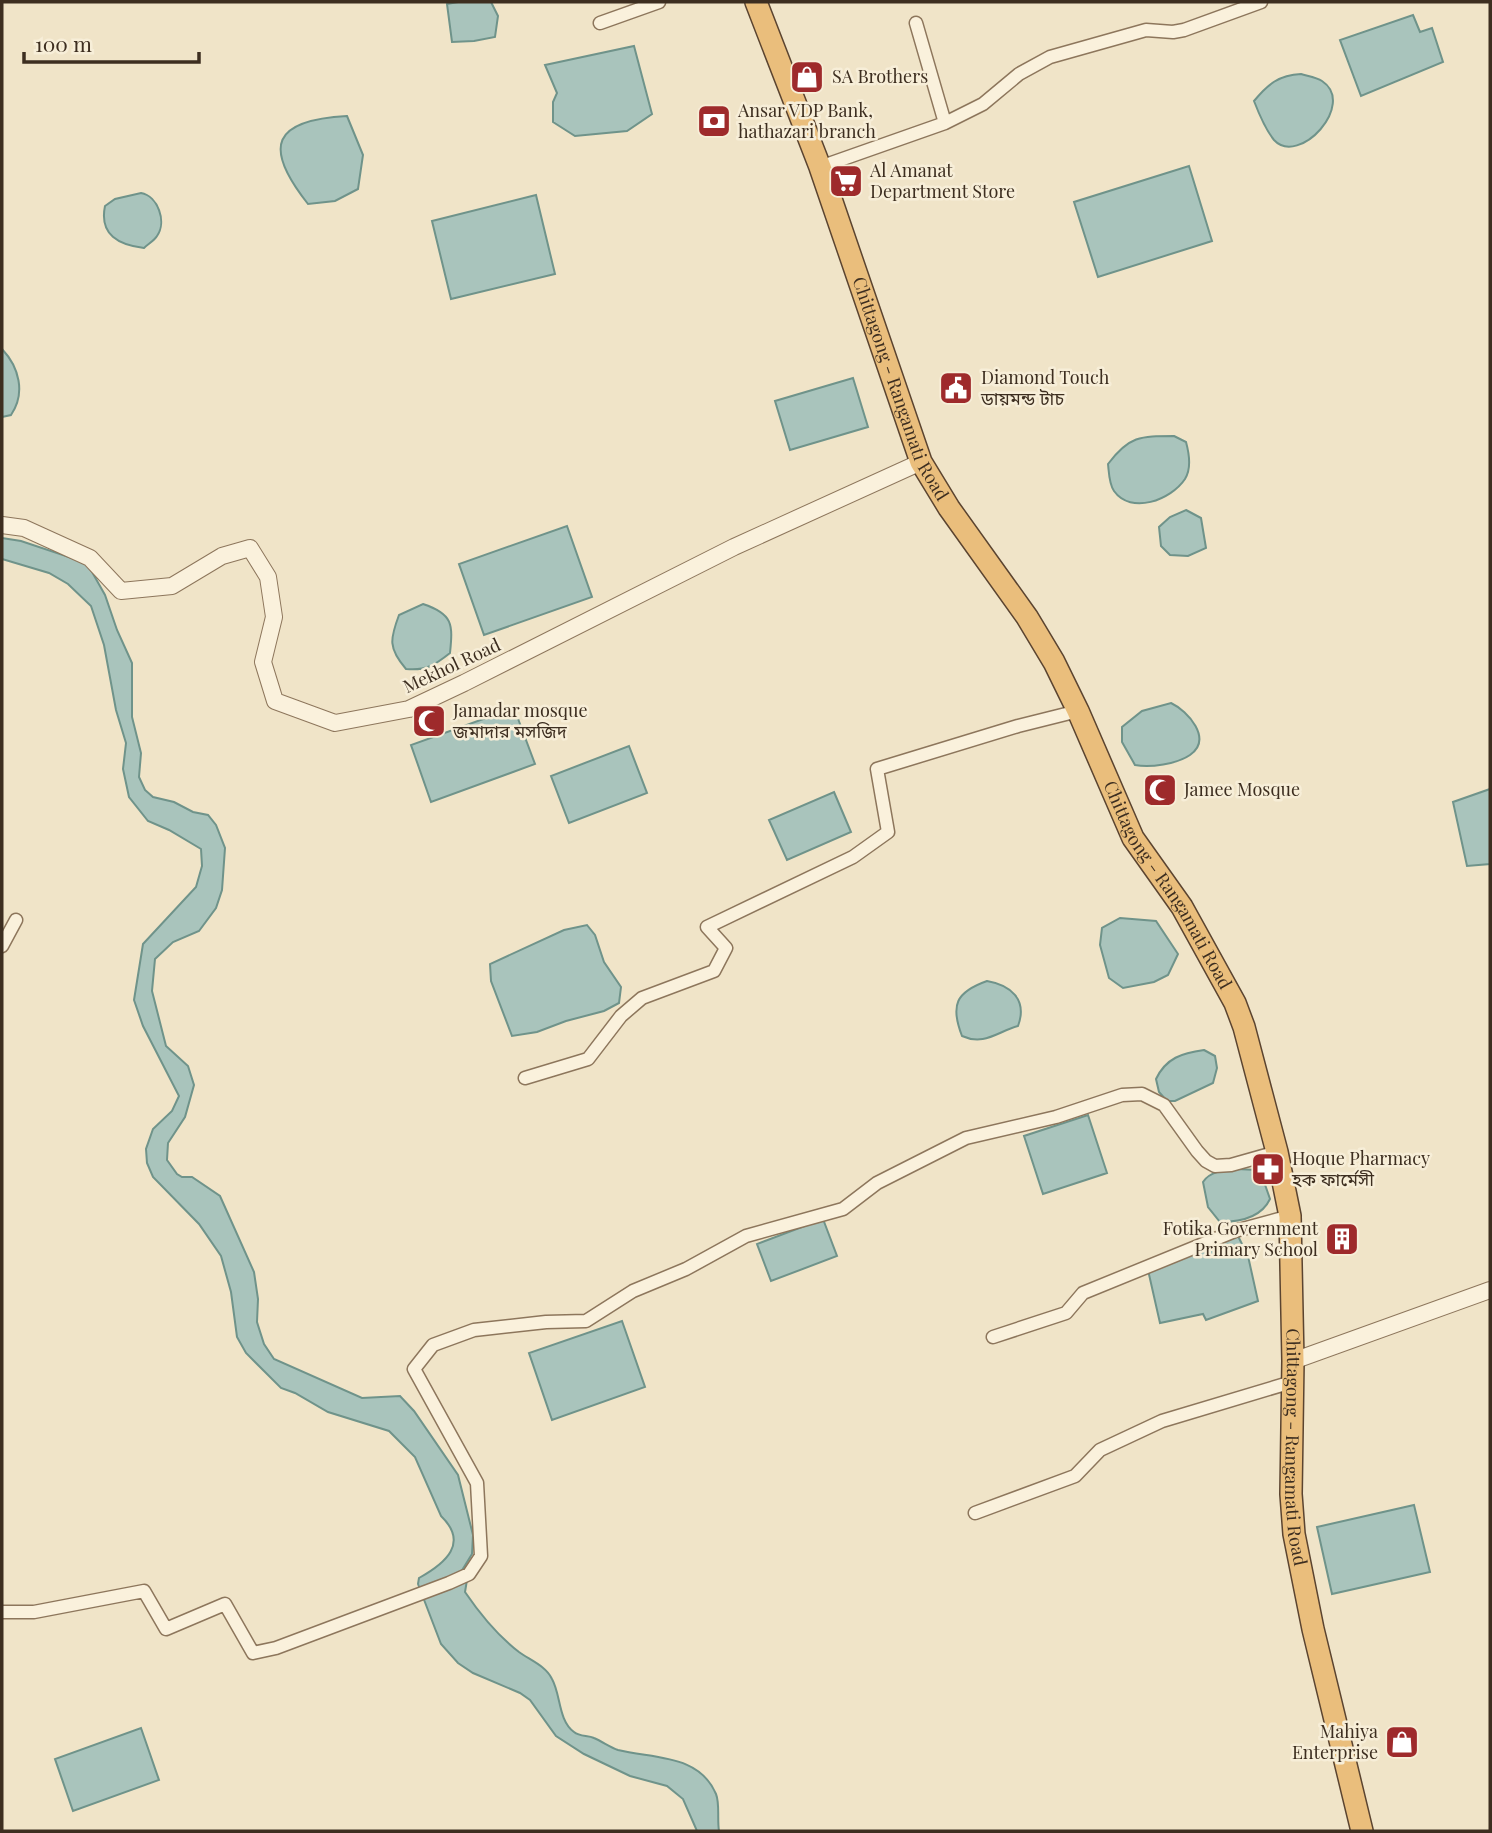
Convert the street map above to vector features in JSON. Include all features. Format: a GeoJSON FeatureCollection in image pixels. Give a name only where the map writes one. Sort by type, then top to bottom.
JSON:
{"type":"FeatureCollection","features":[{"type":"Feature","properties":{"kind":"highway","name":"Chittagong - Rangamati Road"},"geometry":{"type":"LineString","coordinates":[[757,2],[820,167],[921,462],[948,508],[1027,617],[1078,711],[1133,838],[1182,907],[1235,1003],[1252,1053],[1290,1216],[1291,1494],[1294,1534],[1313,1629],[1362,1831]]}},
{"type":"Feature","properties":{"kind":"highway"},"geometry":{"type":"LineString","coordinates":[[1347,1775],[1373,1831]]}},
{"type":"Feature","properties":{"kind":"street"},"geometry":{"type":"LineString","coordinates":[[600,23],[659,2]]}},
{"type":"Feature","properties":{"kind":"street"},"geometry":{"type":"LineString","coordinates":[[820,167],[945,123],[983,104],[1019,74],[1051,57],[1146,30],[1184,30],[1261,2]]}},
{"type":"Feature","properties":{"kind":"street"},"geometry":{"type":"LineString","coordinates":[[916,23],[945,123]]}},
{"type":"Feature","properties":{"kind":"street","name":"Mekhol Road"},"geometry":{"type":"LineString","coordinates":[[2,525],[24,528],[90,558],[121,591],[172,586],[222,556],[250,548],[268,577],[274,617],[264,662],[275,701],[334,723],[409,709],[464,684],[734,547],[921,462]]}},
{"type":"Feature","properties":{"kind":"street"},"geometry":{"type":"LineString","coordinates":[[525,1078],[588,1059],[621,1016],[642,998],[714,971],[726,948],[707,927],[853,857],[888,832],[877,769],[1018,726],[1078,711]]}},
{"type":"Feature","properties":{"kind":"street"},"geometry":{"type":"LineString","coordinates":[[2,946],[16,920]]}},
{"type":"Feature","properties":{"kind":"street"},"geometry":{"type":"LineString","coordinates":[[2,1612],[34,1612],[144,1591],[166,1629],[225,1604],[253,1653],[276,1648],[449,1583],[469,1574],[481,1556],[477,1483],[414,1369],[433,1345],[474,1330],[546,1321],[586,1321],[633,1291],[686,1269],[746,1236],[843,1209],[877,1183],[966,1138],[1056,1117],[1122,1095],[1142,1094],[1164,1105],[1197,1151],[1215,1166],[1231,1165],[1276,1152]]}},
{"type":"Feature","properties":{"kind":"street"},"geometry":{"type":"LineString","coordinates":[[993,1337],[1066,1313],[1083,1293],[1235,1231],[1290,1216]]}},
{"type":"Feature","properties":{"kind":"street"},"geometry":{"type":"LineString","coordinates":[[975,1513],[1075,1476],[1100,1450],[1162,1421],[1490,1290]]}},
{"type":"Feature","properties":{"kind":"water"},"geometry":{"type":"Polygon","coordinates":[[[491,2],[498,16],[495,37],[452,42],[447,4],[491,2]]]}},
{"type":"Feature","properties":{"kind":"water"},"geometry":{"type":"Polygon","coordinates":[[[1413,15],[1420,32],[1432,28],[1443,62],[1361,96],[1340,40],[1413,15]]]}},
{"type":"Feature","properties":{"kind":"water"},"geometry":{"type":"Polygon","coordinates":[[[634,46],[652,114],[627,131],[575,136],[553,122],[553,102],[557,93],[545,65],[634,46]]]}},
{"type":"Feature","properties":{"kind":"water"},"geometry":{"type":"Polygon","coordinates":[[[1301,74],[1322,81],[1331,91],[1333,104],[1321,129],[1297,145],[1285,146],[1271,136],[1254,101],[1274,82],[1286,76],[1301,74]]]}},
{"type":"Feature","properties":{"kind":"water"},"geometry":{"type":"Polygon","coordinates":[[[347,116],[363,155],[358,189],[335,201],[308,204],[284,166],[282,140],[290,130],[303,123],[347,116]]]}},
{"type":"Feature","properties":{"kind":"water"},"geometry":{"type":"Polygon","coordinates":[[[1189,166],[1212,241],[1098,277],[1074,202],[1189,166]]]}},
{"type":"Feature","properties":{"kind":"water"},"geometry":{"type":"Polygon","coordinates":[[[141,193],[152,199],[161,217],[157,236],[144,248],[113,237],[105,224],[104,216],[105,206],[115,199],[141,193]]]}},
{"type":"Feature","properties":{"kind":"water"},"geometry":{"type":"Polygon","coordinates":[[[536,195],[555,274],[451,299],[432,221],[536,195]]]}},
{"type":"Feature","properties":{"kind":"water"},"geometry":{"type":"Polygon","coordinates":[[[2,349],[13,364],[19,389],[16,407],[11,415],[2,417],[2,349]]]}},
{"type":"Feature","properties":{"kind":"water"},"geometry":{"type":"Polygon","coordinates":[[[853,378],[868,427],[790,450],[775,401],[853,378]]]}},
{"type":"Feature","properties":{"kind":"water"},"geometry":{"type":"Polygon","coordinates":[[[1174,436],[1186,442],[1189,456],[1187,475],[1179,487],[1151,502],[1130,502],[1121,498],[1114,491],[1109,478],[1108,464],[1115,455],[1129,443],[1144,437],[1174,436]]]}},
{"type":"Feature","properties":{"kind":"water"},"geometry":{"type":"Polygon","coordinates":[[[1186,510],[1201,518],[1206,548],[1188,556],[1170,555],[1161,546],[1159,527],[1170,517],[1186,510]]]}},
{"type":"Feature","properties":{"kind":"water"},"geometry":{"type":"Polygon","coordinates":[[[567,526],[592,597],[484,635],[459,564],[567,526]]]}},
{"type":"Feature","properties":{"kind":"water"},"geometry":{"type":"Polygon","coordinates":[[[2,538],[21,541],[87,563],[105,595],[132,663],[132,717],[141,753],[139,777],[145,790],[153,797],[208,815],[216,825],[225,848],[222,890],[216,908],[199,931],[173,942],[155,959],[152,991],[166,1046],[188,1066],[194,1085],[185,1117],[168,1143],[167,1160],[177,1174],[192,1177],[220,1196],[254,1272],[258,1299],[257,1322],[264,1344],[274,1359],[362,1398],[400,1396],[414,1411],[458,1475],[473,1535],[472,1554],[461,1572],[467,1580],[465,1592],[504,1639],[549,1674],[555,1685],[565,1721],[574,1732],[618,1750],[674,1760],[699,1772],[716,1794],[719,1831],[697,1831],[683,1799],[667,1786],[630,1776],[584,1754],[556,1736],[530,1700],[458,1663],[441,1644],[418,1584],[419,1578],[438,1566],[451,1552],[453,1535],[441,1516],[415,1457],[389,1431],[328,1412],[281,1388],[246,1353],[237,1337],[231,1292],[221,1256],[199,1224],[153,1177],[147,1163],[146,1149],[153,1129],[172,1111],[179,1096],[143,1026],[134,1000],[143,944],[196,887],[202,866],[201,849],[148,821],[129,797],[123,769],[126,743],[116,710],[104,645],[91,606],[68,584],[49,573],[2,559],[2,538]]]}},
{"type":"Feature","properties":{"kind":"water"},"geometry":{"type":"Polygon","coordinates":[[[423,604],[440,612],[449,621],[450,653],[430,666],[406,669],[396,655],[392,643],[394,631],[399,615],[423,604]]]}},
{"type":"Feature","properties":{"kind":"water"},"geometry":{"type":"Polygon","coordinates":[[[1171,703],[1184,712],[1196,726],[1199,741],[1196,748],[1185,758],[1171,763],[1135,765],[1122,742],[1122,727],[1142,711],[1171,703]]]}},
{"type":"Feature","properties":{"kind":"water"},"geometry":{"type":"Polygon","coordinates":[[[514,708],[535,764],[431,802],[411,745],[514,708]]]}},
{"type":"Feature","properties":{"kind":"water"},"geometry":{"type":"Polygon","coordinates":[[[629,746],[647,793],[569,823],[551,776],[629,746]]]}},
{"type":"Feature","properties":{"kind":"water"},"geometry":{"type":"Polygon","coordinates":[[[1490,789],[1490,864],[1467,866],[1453,802],[1490,789]]]}},
{"type":"Feature","properties":{"kind":"water"},"geometry":{"type":"Polygon","coordinates":[[[834,792],[851,832],[787,860],[769,820],[834,792]]]}},
{"type":"Feature","properties":{"kind":"water"},"geometry":{"type":"Polygon","coordinates":[[[1120,918],[1156,921],[1178,954],[1168,975],[1154,982],[1123,988],[1109,978],[1100,945],[1102,928],[1120,918]]]}},
{"type":"Feature","properties":{"kind":"water"},"geometry":{"type":"Polygon","coordinates":[[[587,925],[595,935],[604,962],[621,987],[619,1003],[604,1011],[537,1032],[512,1036],[491,981],[490,964],[564,930],[587,925]]]}},
{"type":"Feature","properties":{"kind":"water"},"geometry":{"type":"Polygon","coordinates":[[[987,981],[1003,986],[1015,995],[1021,1008],[1018,1026],[984,1039],[970,1039],[962,1036],[958,1025],[958,1001],[968,990],[987,981]]]}},
{"type":"Feature","properties":{"kind":"water"},"geometry":{"type":"Polygon","coordinates":[[[1204,1050],[1215,1056],[1217,1068],[1213,1083],[1175,1101],[1167,1101],[1159,1092],[1156,1079],[1160,1072],[1176,1058],[1204,1050]]]}},
{"type":"Feature","properties":{"kind":"water"},"geometry":{"type":"Polygon","coordinates":[[[1088,1115],[1107,1173],[1043,1194],[1024,1136],[1088,1115]]]}},
{"type":"Feature","properties":{"kind":"water"},"geometry":{"type":"Polygon","coordinates":[[[1237,1169],[1257,1170],[1270,1199],[1255,1215],[1241,1220],[1220,1222],[1208,1207],[1203,1182],[1214,1173],[1237,1169]]]}},
{"type":"Feature","properties":{"kind":"water"},"geometry":{"type":"Polygon","coordinates":[[[823,1219],[837,1256],[771,1281],[757,1244],[823,1219]]]}},
{"type":"Feature","properties":{"kind":"water"},"geometry":{"type":"Polygon","coordinates":[[[1238,1236],[1248,1256],[1258,1301],[1206,1320],[1203,1314],[1160,1323],[1148,1270],[1238,1236]]]}},
{"type":"Feature","properties":{"kind":"water"},"geometry":{"type":"Polygon","coordinates":[[[622,1321],[645,1387],[552,1420],[529,1353],[622,1321]]]}},
{"type":"Feature","properties":{"kind":"water"},"geometry":{"type":"Polygon","coordinates":[[[1414,1505],[1430,1572],[1332,1594],[1317,1527],[1414,1505]]]}},
{"type":"Feature","properties":{"kind":"water"},"geometry":{"type":"Polygon","coordinates":[[[141,1728],[159,1780],[73,1811],[55,1759],[141,1728]]]}},
{"type":"Feature","properties":{"kind":"place","name":"SA Brothers"},"geometry":{"type":"Point","coordinates":[807,77]}},
{"type":"Feature","properties":{"kind":"place","name":"Ansar VDP Bank, hathazari branch"},"geometry":{"type":"Point","coordinates":[714,121]}},
{"type":"Feature","properties":{"kind":"place","name":"Al Amanat Department Store"},"geometry":{"type":"Point","coordinates":[846,181]}},
{"type":"Feature","properties":{"kind":"place","name":"Diamond Touch ডায়মন্ড টাচ"},"geometry":{"type":"Point","coordinates":[956,388]}},
{"type":"Feature","properties":{"kind":"place","name":"Jamadar mosque জমাদার মসজিদ"},"geometry":{"type":"Point","coordinates":[429,721]}},
{"type":"Feature","properties":{"kind":"place","name":"Jamee Mosque"},"geometry":{"type":"Point","coordinates":[1160,790]}},
{"type":"Feature","properties":{"kind":"place","name":"Hoque Pharmacy হক ফার্মেসী"},"geometry":{"type":"Point","coordinates":[1268,1169]}},
{"type":"Feature","properties":{"kind":"place","name":"Fotika Government Primary School"},"geometry":{"type":"Point","coordinates":[1342,1239]}},
{"type":"Feature","properties":{"kind":"place","name":"Mahiya Enterprise"},"geometry":{"type":"Point","coordinates":[1402,1742]}}]}
